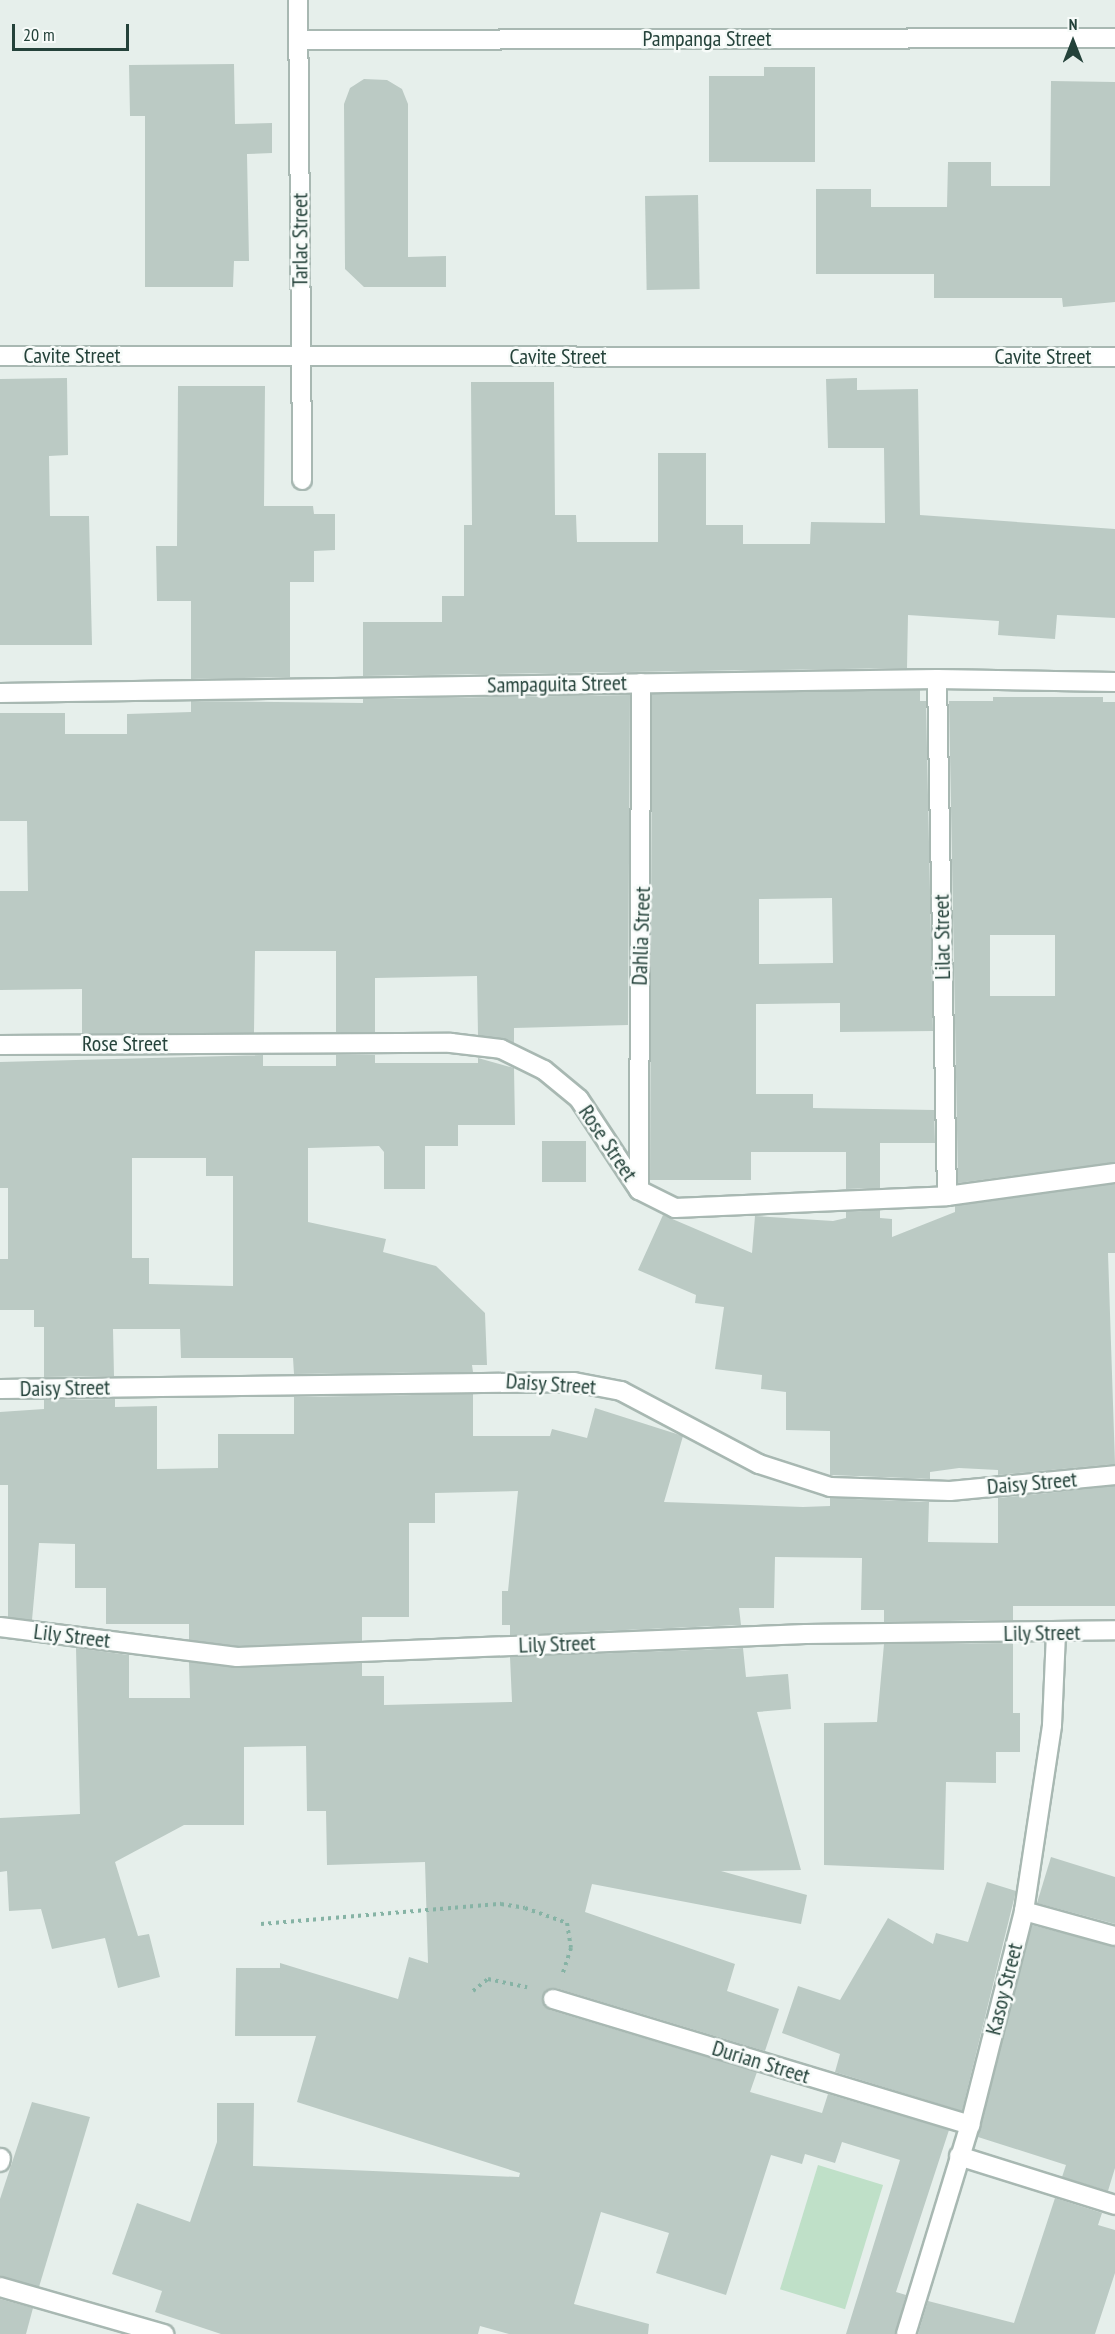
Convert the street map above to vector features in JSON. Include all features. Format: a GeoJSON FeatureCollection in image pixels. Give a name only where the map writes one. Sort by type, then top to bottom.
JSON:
{"type":"FeatureCollection","features":[{"type":"Feature","properties":{"kind":"street","name":"Tarlac Street"},"geometry":{"type":"LineString","coordinates":[[298,0],[302,480]]}},
{"type":"Feature","properties":{"kind":"street","name":"Pampanga Street"},"geometry":{"type":"LineString","coordinates":[[298,40],[1115,38]]}},
{"type":"Feature","properties":{"kind":"street","name":"Cavite Street"},"geometry":{"type":"LineString","coordinates":[[0,356],[1115,357]]}},
{"type":"Feature","properties":{"kind":"street","name":"Sampaguita Street"},"geometry":{"type":"LineString","coordinates":[[0,693],[937,679],[1115,682]]}},
{"type":"Feature","properties":{"kind":"street","name":"Lilac Street"},"geometry":{"type":"LineString","coordinates":[[937,679],[947,1196]]}},
{"type":"Feature","properties":{"kind":"street","name":"Dahlia Street"},"geometry":{"type":"LineString","coordinates":[[639,1190],[641,683]]}},
{"type":"Feature","properties":{"kind":"street","name":"Rose Street"},"geometry":{"type":"LineString","coordinates":[[0,1045],[451,1043],[501,1049],[544,1070],[579,1099],[639,1190],[675,1208],[947,1196],[1115,1173]]}},
{"type":"Feature","properties":{"kind":"street","name":"Daisy Street"},"geometry":{"type":"LineString","coordinates":[[0,1389],[574,1382],[621,1390],[759,1464],[830,1486],[950,1491],[1115,1475]]}},
{"type":"Feature","properties":{"kind":"street","name":"Lily Street"},"geometry":{"type":"LineString","coordinates":[[0,1627],[237,1657],[806,1634],[1056,1634],[1115,1630]]}},
{"type":"Feature","properties":{"kind":"street","name":"Kasoy Street"},"geometry":{"type":"LineString","coordinates":[[906,2334],[970,2125],[1024,1911],[1052,1725],[1056,1634]]}},
{"type":"Feature","properties":{"kind":"street"},"geometry":{"type":"LineString","coordinates":[[1024,1911],[1115,1936]]}},
{"type":"Feature","properties":{"kind":"street","name":"Durian Street"},"geometry":{"type":"LineString","coordinates":[[553,1999],[970,2125]]}},
{"type":"Feature","properties":{"kind":"street"},"geometry":{"type":"LineString","coordinates":[[959,2156],[1115,2205]]}},
{"type":"Feature","properties":{"kind":"street"},"geometry":{"type":"LineString","coordinates":[[0,2287],[164,2334]]}},
{"type":"Feature","properties":{"kind":"path"},"geometry":{"type":"LineString","coordinates":[[261,1924],[501,1904],[549,1912],[567,1923],[571,1948],[553,1999],[505,1979],[488,1979],[473,1991]]}},
{"type":"Feature","properties":{"kind":"green space"},"geometry":{"type":"Polygon","coordinates":[[[818,2165],[883,2185],[845,2309],[780,2289],[818,2165]]]}},
{"type":"Feature","properties":{"kind":"building"},"geometry":{"type":"Polygon","coordinates":[[[234,64],[235,124],[272,123],[272,153],[247,154],[249,261],[234,261],[233,287],[145,287],[145,116],[130,116],[129,65],[234,64]]]}},
{"type":"Feature","properties":{"kind":"building"},"geometry":{"type":"Polygon","coordinates":[[[764,67],[815,67],[815,162],[709,162],[709,76],[764,76],[764,67]]]}},
{"type":"Feature","properties":{"kind":"building"},"geometry":{"type":"Polygon","coordinates":[[[364,79],[387,80],[402,89],[408,104],[408,257],[446,256],[446,287],[364,287],[345,269],[344,104],[350,88],[364,79]]]}},
{"type":"Feature","properties":{"kind":"building"},"geometry":{"type":"Polygon","coordinates":[[[1051,81],[1115,82],[1115,302],[1063,307],[1062,298],[934,298],[934,274],[816,274],[816,189],[871,189],[871,207],[947,207],[948,162],[991,162],[991,186],[1050,186],[1051,81]]]}},
{"type":"Feature","properties":{"kind":"building"},"geometry":{"type":"Polygon","coordinates":[[[698,195],[700,289],[647,290],[645,196],[698,195]]]}},
{"type":"Feature","properties":{"kind":"building"},"geometry":{"type":"Polygon","coordinates":[[[67,378],[68,455],[49,456],[50,516],[89,516],[92,645],[0,645],[0,379],[67,378]]]}},
{"type":"Feature","properties":{"kind":"building"},"geometry":{"type":"Polygon","coordinates":[[[857,378],[857,390],[918,389],[920,515],[1115,529],[1115,618],[1057,615],[1055,639],[998,635],[999,621],[908,615],[907,668],[363,676],[363,622],[442,622],[442,596],[464,596],[464,525],[472,525],[471,382],[554,382],[555,515],[576,515],[577,542],[658,542],[658,453],[706,453],[706,525],[743,525],[743,544],[810,544],[811,522],[885,523],[884,448],[828,448],[826,379],[857,378]]]}},
{"type":"Feature","properties":{"kind":"building"},"geometry":{"type":"Polygon","coordinates":[[[178,386],[265,386],[264,506],[313,506],[314,514],[335,514],[335,550],[314,551],[314,582],[290,582],[290,677],[191,679],[191,601],[157,601],[156,546],[177,546],[178,386]]]}},
{"type":"Feature","properties":{"kind":"building"},"geometry":{"type":"Polygon","coordinates":[[[920,690],[920,701],[926,701],[933,1031],[840,1032],[840,1003],[756,1004],[756,1094],[813,1094],[813,1108],[934,1110],[935,1143],[880,1143],[880,1188],[846,1189],[846,1152],[751,1152],[751,1180],[650,1180],[652,694],[920,690]],[[832,898],[759,899],[759,964],[833,963],[832,898]]]}},
{"type":"Feature","properties":{"kind":"building"},"geometry":{"type":"Polygon","coordinates":[[[630,695],[628,1025],[514,1028],[514,1043],[478,1035],[477,976],[375,978],[375,1032],[336,1032],[336,951],[255,951],[254,1033],[82,1033],[82,989],[0,990],[0,891],[28,891],[27,821],[0,821],[0,713],[65,713],[65,734],[127,734],[127,714],[191,712],[191,701],[363,703],[363,699],[630,695]]]}},
{"type":"Feature","properties":{"kind":"building"},"geometry":{"type":"Polygon","coordinates":[[[993,697],[1103,697],[1103,702],[1115,702],[1115,1162],[958,1183],[949,701],[993,701],[993,697]],[[990,935],[990,996],[1055,996],[1055,935],[990,935]]]}},
{"type":"Feature","properties":{"kind":"building"},"geometry":{"type":"Polygon","coordinates":[[[263,1055],[263,1066],[336,1066],[336,1055],[375,1055],[375,1063],[478,1063],[478,1058],[514,1068],[515,1125],[458,1125],[458,1146],[425,1146],[425,1189],[384,1189],[384,1152],[379,1146],[308,1148],[308,1222],[386,1239],[383,1252],[436,1266],[485,1313],[487,1365],[472,1365],[473,1372],[294,1374],[293,1358],[181,1358],[180,1329],[113,1329],[114,1376],[44,1377],[44,1327],[34,1327],[34,1310],[0,1310],[0,1259],[8,1259],[8,1188],[0,1188],[0,1062],[263,1055]],[[132,1158],[132,1258],[149,1258],[149,1284],[233,1286],[233,1176],[206,1176],[206,1158],[132,1158]]]}},
{"type":"Feature","properties":{"kind":"building"},"geometry":{"type":"Polygon","coordinates":[[[542,1141],[586,1141],[586,1182],[542,1182],[542,1141]]]}},
{"type":"Feature","properties":{"kind":"building"},"geometry":{"type":"Polygon","coordinates":[[[1115,1184],[1115,1253],[1108,1253],[1115,1464],[998,1475],[998,1470],[959,1468],[930,1472],[930,1479],[830,1475],[830,1431],[786,1430],[786,1392],[761,1389],[762,1375],[715,1369],[724,1307],[695,1303],[696,1295],[638,1270],[663,1215],[752,1253],[755,1216],[833,1221],[846,1218],[846,1212],[880,1210],[880,1218],[892,1219],[892,1237],[955,1212],[955,1206],[1115,1184]]]}},
{"type":"Feature","properties":{"kind":"building"},"geometry":{"type":"Polygon","coordinates":[[[473,1394],[473,1436],[550,1436],[552,1429],[587,1438],[595,1408],[683,1436],[664,1502],[803,1507],[830,1506],[830,1498],[929,1502],[928,1542],[998,1543],[998,1498],[1115,1486],[1115,1606],[1013,1606],[1013,1620],[884,1622],[884,1610],[861,1610],[862,1558],[775,1557],[774,1608],[739,1608],[741,1625],[510,1635],[510,1625],[502,1625],[502,1591],[508,1591],[518,1491],[435,1493],[435,1523],[409,1523],[409,1617],[362,1617],[362,1641],[237,1646],[189,1640],[189,1624],[106,1624],[106,1588],[75,1588],[75,1544],[39,1543],[32,1620],[8,1617],[8,1485],[0,1485],[0,1412],[44,1409],[44,1400],[115,1399],[115,1407],[157,1406],[157,1469],[218,1468],[218,1434],[294,1434],[294,1397],[473,1394]]]}},
{"type":"Feature","properties":{"kind":"building"},"geometry":{"type":"Polygon","coordinates":[[[1013,1643],[1013,1713],[1020,1713],[1020,1752],[996,1752],[996,1783],[946,1782],[944,1870],[824,1865],[824,1723],[877,1722],[884,1644],[1013,1643]]]}},
{"type":"Feature","properties":{"kind":"building"},"geometry":{"type":"Polygon","coordinates":[[[76,1648],[129,1655],[129,1698],[190,1698],[189,1662],[237,1668],[362,1663],[362,1676],[384,1676],[384,1705],[512,1702],[510,1657],[743,1648],[746,1677],[788,1674],[791,1709],[757,1712],[801,1870],[721,1871],[807,1895],[801,1924],[592,1884],[585,1912],[735,1964],[727,1991],[779,2009],[765,2051],[556,1988],[546,1990],[542,2001],[550,2010],[757,2072],[750,2092],[822,2113],[828,2094],[949,2130],[896,2292],[906,2295],[895,2334],[846,2334],[900,2160],[842,2142],[835,2163],[805,2154],[802,2164],[771,2155],[726,2295],[656,2273],[669,2233],[601,2212],[574,2304],[649,2324],[648,2334],[509,2334],[480,2326],[478,2334],[221,2334],[155,2312],[162,2291],[112,2274],[137,2203],[190,2222],[217,2142],[217,2103],[254,2103],[253,2166],[519,2177],[520,2173],[297,2102],[316,2036],[235,2036],[236,1968],[280,1968],[280,1963],[398,1999],[409,1957],[428,1963],[425,1862],[327,1865],[326,1811],[307,1811],[306,1746],[244,1747],[244,1825],[184,1825],[115,1862],[138,1936],[149,1934],[160,1977],[118,1988],[105,1938],[52,1949],[41,1909],[9,1911],[7,1871],[0,1872],[0,1818],[80,1814],[76,1648]]]}},
{"type":"Feature","properties":{"kind":"building"},"geometry":{"type":"Polygon","coordinates":[[[1051,1857],[1115,1877],[1115,1924],[1037,1903],[1051,1857]]]}},
{"type":"Feature","properties":{"kind":"building"},"geometry":{"type":"Polygon","coordinates":[[[987,1882],[1016,1891],[962,2111],[835,2072],[840,2054],[782,2033],[798,1986],[840,2000],[888,1918],[933,1944],[936,1933],[968,1942],[987,1882]]]}},
{"type":"Feature","properties":{"kind":"building"},"geometry":{"type":"Polygon","coordinates":[[[1032,1925],[1115,1947],[1115,2168],[1108,2191],[1062,2177],[1066,2165],[978,2137],[1032,1925]]]}},
{"type":"Feature","properties":{"kind":"building"},"geometry":{"type":"Polygon","coordinates":[[[32,2102],[90,2117],[39,2287],[0,2276],[0,2199],[32,2102]]]}},
{"type":"Feature","properties":{"kind":"building"},"geometry":{"type":"Polygon","coordinates":[[[1055,2198],[1102,2213],[1098,2225],[1115,2230],[1115,2273],[1095,2334],[918,2334],[928,2301],[1014,2323],[1055,2198]]]}},
{"type":"Feature","properties":{"kind":"building"},"geometry":{"type":"Polygon","coordinates":[[[0,2299],[33,2308],[26,2334],[0,2334],[0,2299]]]}}]}
